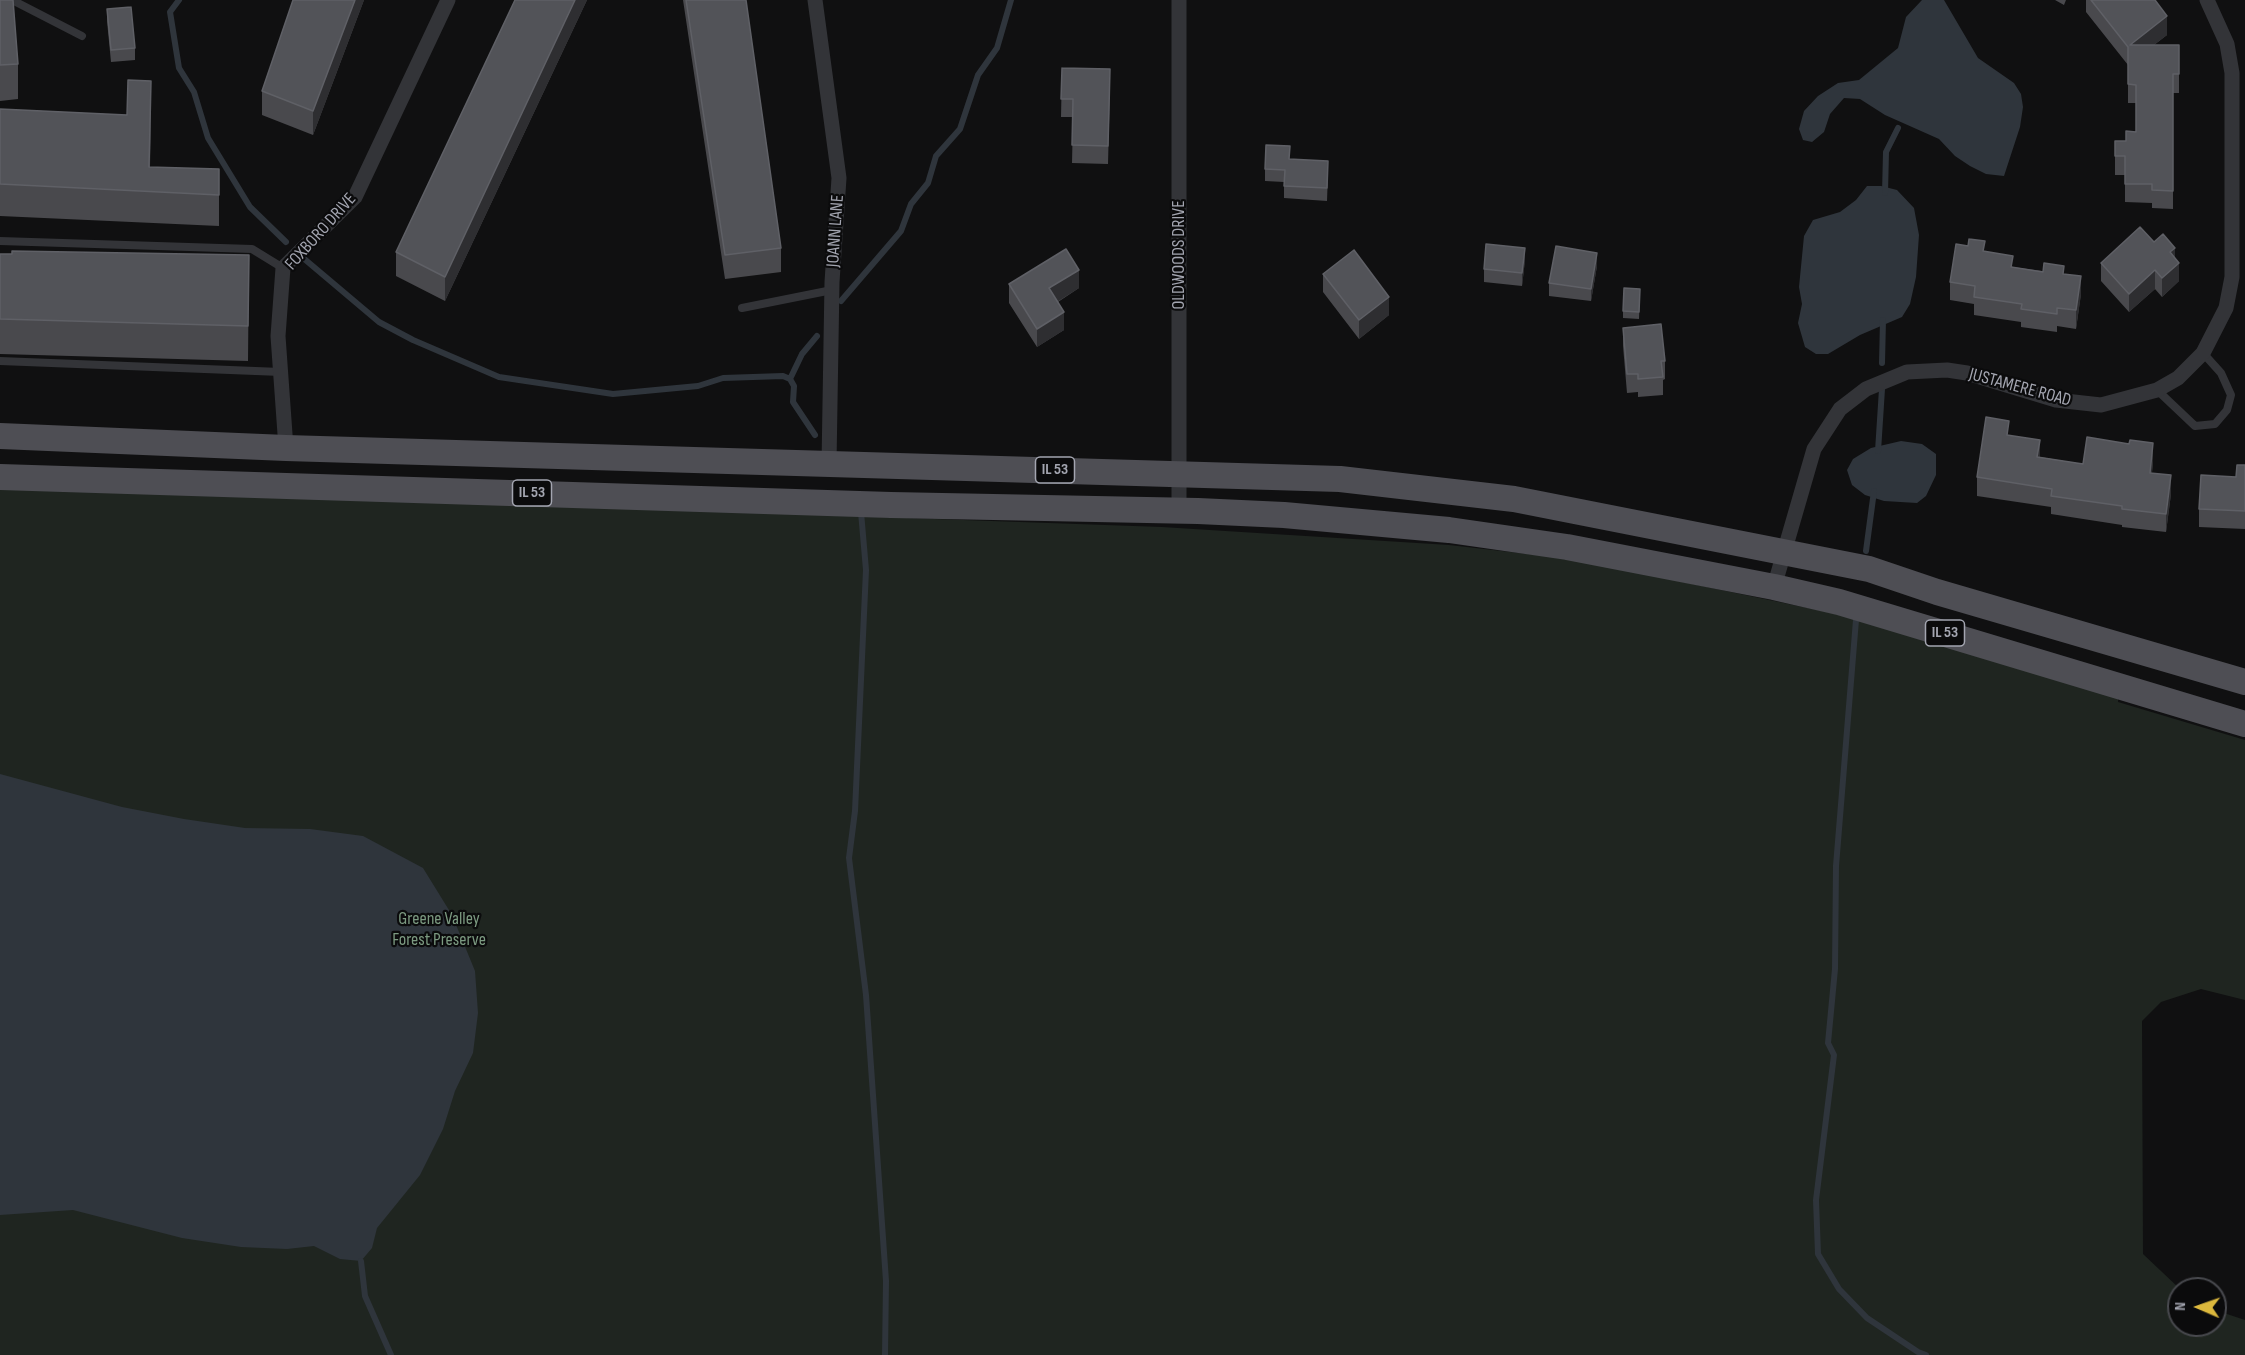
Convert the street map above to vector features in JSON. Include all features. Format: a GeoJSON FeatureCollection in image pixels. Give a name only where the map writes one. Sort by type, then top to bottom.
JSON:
{"type":"FeatureCollection","features":[{"type":"Feature","properties":{"kind":"main road","name":"IL 53"},"geometry":{"type":"LineString","coordinates":[[0,436],[286,448],[1340,479],[1514,500],[1869,569],[1937,592],[2245,682]]}},
{"type":"Feature","properties":{"kind":"main road","name":"IL 53"},"geometry":{"type":"LineString","coordinates":[[0,477],[891,505],[1179,511],[1284,515],[1449,530],[1567,547],[1774,587],[1862,609],[2245,724]]}},
{"type":"Feature","properties":{"kind":"street","name":"FOXBORO DRIVE"},"geometry":{"type":"LineString","coordinates":[[286,448],[278,336],[283,268],[356,197],[448,0]]}},
{"type":"Feature","properties":{"kind":"street","name":"JOANN LANE"},"geometry":{"type":"LineString","coordinates":[[815,0],[839,178],[832,290],[829,464]]}},
{"type":"Feature","properties":{"kind":"street","name":"OLDWOODS DRIVE"},"geometry":{"type":"LineString","coordinates":[[1179,0],[1179,511]]}},
{"type":"Feature","properties":{"kind":"street","name":"JUSTAMERE ROAD"},"geometry":{"type":"LineString","coordinates":[[1774,587],[1807,468],[1821,435],[1835,415],[1852,398],[1893,376],[1918,370],[1967,373],[2056,400],[2085,405],[2115,403],[2157,390],[2178,378],[2203,353],[2226,308],[2232,265],[2232,73],[2227,44],[2207,0]]}},
{"type":"Feature","properties":{"kind":"lane"},"geometry":{"type":"LineString","coordinates":[[12,0],[82,36]]}},
{"type":"Feature","properties":{"kind":"lane"},"geometry":{"type":"LineString","coordinates":[[0,241],[252,249],[283,268]]}},
{"type":"Feature","properties":{"kind":"lane"},"geometry":{"type":"LineString","coordinates":[[742,308],[832,290]]}},
{"type":"Feature","properties":{"kind":"lane"},"geometry":{"type":"LineString","coordinates":[[2157,390],[2194,426],[2215,424],[2227,410],[2230,395],[2221,373],[2203,353]]}},
{"type":"Feature","properties":{"kind":"lane"},"geometry":{"type":"LineString","coordinates":[[0,362],[281,372]]}},
{"type":"Feature","properties":{"kind":"green space","name":"Greene Valley Forest Preserve"},"geometry":{"type":"Polygon","coordinates":[[[0,486],[1162,527],[1449,545],[1572,559],[1832,613],[2118,693],[2118,702],[2245,740],[2245,1000],[2201,989],[2161,1002],[2142,1021],[2143,1254],[2167,1277],[2167,1337],[2227,1337],[2227,1314],[2245,1320],[2245,1355],[0,1355],[0,486]]]}},
{"type":"Feature","properties":{"kind":"shaded area"},"geometry":{"type":"Polygon","coordinates":[[[1922,0],[1944,0],[1978,58],[2014,83],[2021,94],[2023,107],[2020,127],[2004,176],[1986,174],[1970,166],[1955,156],[1939,139],[1885,115],[1860,99],[1844,98],[1830,114],[1824,132],[1812,142],[1803,140],[1799,129],[1804,111],[1818,96],[1838,83],[1859,80],[1898,48],[1906,17],[1922,0]]]}},
{"type":"Feature","properties":{"kind":"shaded area"},"geometry":{"type":"Polygon","coordinates":[[[1867,186],[1881,186],[1897,190],[1914,208],[1919,235],[1916,277],[1910,304],[1902,317],[1860,335],[1828,354],[1816,354],[1805,347],[1798,323],[1802,304],[1799,287],[1804,236],[1813,220],[1840,212],[1856,200],[1867,186]]]}},
{"type":"Feature","properties":{"kind":"shaded area"},"geometry":{"type":"Polygon","coordinates":[[[1901,441],[1922,444],[1936,454],[1936,475],[1926,496],[1917,503],[1884,501],[1865,495],[1852,485],[1847,470],[1853,459],[1871,448],[1901,441]]]}},
{"type":"Feature","properties":{"kind":"shaded area"},"geometry":{"type":"Polygon","coordinates":[[[0,774],[122,807],[184,819],[245,828],[310,829],[363,836],[423,868],[452,915],[475,971],[478,1013],[473,1053],[455,1091],[443,1129],[420,1175],[377,1228],[372,1248],[361,1261],[340,1259],[314,1246],[287,1249],[241,1247],[182,1238],[73,1210],[0,1215],[0,774]]]}},
{"type":"Feature","properties":{"kind":"building"},"geometry":{"type":"Polygon","coordinates":[[[0,0],[13,0],[18,64],[0,65],[0,0]]]}},
{"type":"Feature","properties":{"kind":"building"},"geometry":{"type":"Polygon","coordinates":[[[293,0],[355,0],[313,111],[262,91],[293,0]]]}},
{"type":"Feature","properties":{"kind":"building"},"geometry":{"type":"Polygon","coordinates":[[[515,0],[575,0],[445,277],[396,252],[515,0]]]}},
{"type":"Feature","properties":{"kind":"building"},"geometry":{"type":"Polygon","coordinates":[[[686,0],[746,0],[781,248],[725,255],[686,0]]]}},
{"type":"Feature","properties":{"kind":"building"},"geometry":{"type":"Polygon","coordinates":[[[2091,0],[2155,0],[2167,16],[2130,45],[2179,45],[2179,74],[2173,74],[2173,191],[2152,190],[2152,184],[2125,184],[2125,156],[2115,156],[2115,141],[2126,141],[2126,131],[2136,132],[2136,85],[2128,84],[2128,47],[2091,0]]]}},
{"type":"Feature","properties":{"kind":"building"},"geometry":{"type":"Polygon","coordinates":[[[131,7],[135,48],[111,50],[107,9],[131,7]]]}},
{"type":"Feature","properties":{"kind":"building"},"geometry":{"type":"Polygon","coordinates":[[[1062,68],[1110,69],[1108,146],[1072,145],[1073,99],[1061,99],[1062,68]]]}},
{"type":"Feature","properties":{"kind":"building"},"geometry":{"type":"Polygon","coordinates":[[[128,80],[151,81],[149,167],[219,169],[219,195],[0,184],[0,109],[127,115],[128,80]]]}},
{"type":"Feature","properties":{"kind":"building"},"geometry":{"type":"Polygon","coordinates":[[[1266,145],[1290,146],[1289,159],[1328,161],[1327,188],[1284,186],[1285,170],[1265,169],[1266,145]]]}},
{"type":"Feature","properties":{"kind":"building"},"geometry":{"type":"Polygon","coordinates":[[[2140,227],[2154,242],[2163,234],[2175,248],[2170,252],[2179,263],[2162,278],[2155,270],[2129,294],[2101,263],[2140,227]]]}},
{"type":"Feature","properties":{"kind":"building"},"geometry":{"type":"Polygon","coordinates":[[[1969,239],[1985,241],[1983,251],[2013,256],[2011,267],[2043,272],[2044,263],[2064,266],[2063,274],[2081,276],[2076,310],[2057,308],[2057,314],[2021,309],[2022,304],[1974,297],[1975,286],[1950,282],[1956,244],[1968,246],[1969,239]]]}},
{"type":"Feature","properties":{"kind":"building"},"geometry":{"type":"Polygon","coordinates":[[[1486,244],[1525,248],[1522,273],[1484,269],[1486,244]]]}},
{"type":"Feature","properties":{"kind":"building"},"geometry":{"type":"Polygon","coordinates":[[[1556,246],[1597,253],[1591,289],[1549,283],[1556,246]]]}},
{"type":"Feature","properties":{"kind":"building"},"geometry":{"type":"Polygon","coordinates":[[[1066,249],[1079,270],[1049,288],[1064,312],[1037,329],[1009,284],[1066,249]]]}},
{"type":"Feature","properties":{"kind":"building"},"geometry":{"type":"Polygon","coordinates":[[[1354,250],[1389,297],[1359,320],[1323,274],[1354,250]]]}},
{"type":"Feature","properties":{"kind":"building"},"geometry":{"type":"Polygon","coordinates":[[[12,251],[249,255],[248,326],[0,319],[0,254],[12,254],[12,251]]]}},
{"type":"Feature","properties":{"kind":"building"},"geometry":{"type":"Polygon","coordinates":[[[1624,288],[1640,289],[1639,312],[1623,311],[1624,288]]]}},
{"type":"Feature","properties":{"kind":"building"},"geometry":{"type":"Polygon","coordinates":[[[1661,324],[1665,361],[1661,361],[1663,377],[1638,379],[1638,374],[1627,374],[1623,328],[1661,324]]]}},
{"type":"Feature","properties":{"kind":"building"},"geometry":{"type":"Polygon","coordinates":[[[1986,417],[2009,421],[2007,435],[2040,440],[2037,457],[2083,464],[2087,437],[2129,444],[2130,440],[2153,443],[2150,473],[2171,475],[2166,514],[2122,509],[2122,506],[2051,496],[2052,489],[1977,477],[1986,417]]]}},
{"type":"Feature","properties":{"kind":"building"},"geometry":{"type":"Polygon","coordinates":[[[2237,465],[2245,465],[2245,511],[2199,509],[2201,475],[2236,477],[2237,465]]]}},
{"type":"Feature","properties":{"kind":"waterway"},"geometry":{"type":"LineString","coordinates":[[179,0],[170,12],[179,68],[194,92],[208,138],[250,207],[286,242]]}},
{"type":"Feature","properties":{"kind":"waterway"},"geometry":{"type":"LineString","coordinates":[[841,301],[901,231],[911,204],[928,183],[936,156],[960,129],[978,75],[997,48],[1011,0]]}},
{"type":"Feature","properties":{"kind":"waterway"},"geometry":{"type":"LineString","coordinates":[[1885,193],[1886,152],[1898,128]]}},
{"type":"Feature","properties":{"kind":"waterway"},"geometry":{"type":"LineString","coordinates":[[302,257],[379,322],[413,340],[499,377],[613,394],[698,386],[723,378],[783,376],[790,379],[794,386],[793,402],[815,435]]}},
{"type":"Feature","properties":{"kind":"waterway"},"geometry":{"type":"LineString","coordinates":[[1882,363],[1883,320]]}},
{"type":"Feature","properties":{"kind":"waterway"},"geometry":{"type":"LineString","coordinates":[[790,379],[802,354],[817,336]]}},
{"type":"Feature","properties":{"kind":"waterway"},"geometry":{"type":"LineString","coordinates":[[1878,451],[1882,389]]}},
{"type":"Feature","properties":{"kind":"waterway"},"geometry":{"type":"LineString","coordinates":[[1866,551],[1874,491]]}},
{"type":"Feature","properties":{"kind":"waterway"},"geometry":{"type":"LineString","coordinates":[[861,512],[866,570],[855,811],[849,858],[866,995],[886,1281],[885,1355]]}},
{"type":"Feature","properties":{"kind":"waterway"},"geometry":{"type":"LineString","coordinates":[[1856,620],[1836,866],[1835,969],[1828,1043],[1834,1055],[1816,1200],[1818,1254],[1839,1289],[1867,1318],[1926,1355]]}},
{"type":"Feature","properties":{"kind":"waterway"},"geometry":{"type":"LineString","coordinates":[[361,1261],[365,1296],[391,1355]]}}]}
